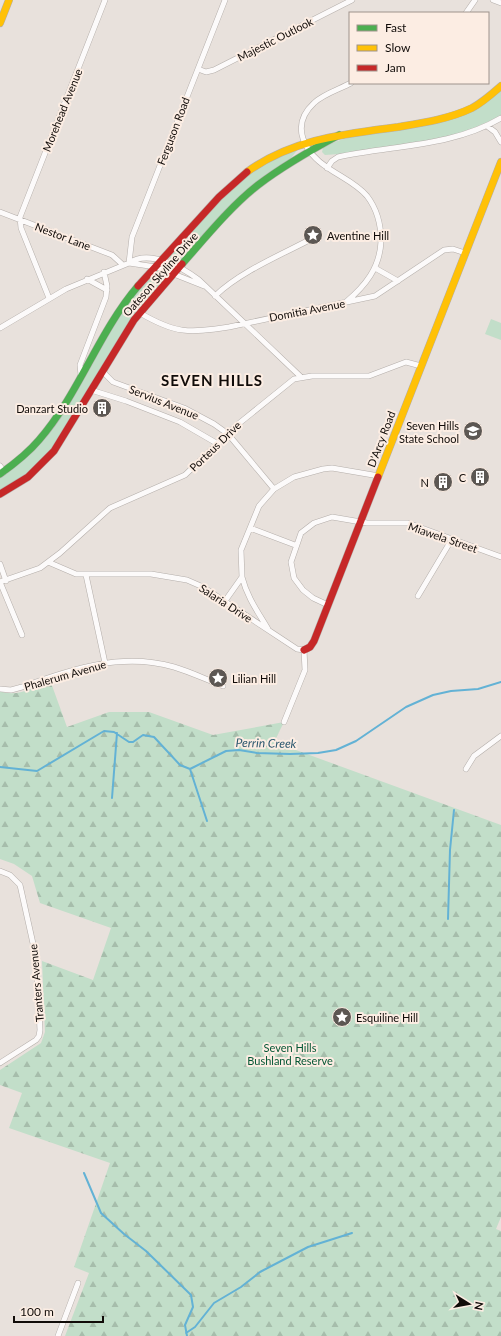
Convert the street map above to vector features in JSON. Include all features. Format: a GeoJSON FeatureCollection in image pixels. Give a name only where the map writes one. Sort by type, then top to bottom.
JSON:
{"type":"FeatureCollection","features":[{"type":"Feature","properties":{"kind":"main road"},"geometry":{"type":"LineString","coordinates":[[0,23],[9,0]]}},
{"type":"Feature","properties":{"kind":"main road","name":"Oateson Skyline Drive"},"geometry":{"type":"LineString","coordinates":[[1,470],[22,458],[43,436],[123,306],[216,201],[241,177],[268,158],[304,142],[327,136],[413,124],[458,112],[476,105],[501,86]]}},
{"type":"Feature","properties":{"kind":"main road","name":"Oateson Skyline Drive"},"geometry":{"type":"LineString","coordinates":[[0,494],[28,477],[54,451],[102,371],[140,313],[173,273],[253,189],[309,151],[340,135]]}},
{"type":"Feature","properties":{"kind":"main road","name":"D'Arcy Road"},"geometry":{"type":"LineString","coordinates":[[304,650],[310,647],[314,641],[501,162]]}},
{"type":"Feature","properties":{"kind":"street","name":"Morehead Avenue"},"geometry":{"type":"LineString","coordinates":[[20,220],[105,0]]}},
{"type":"Feature","properties":{"kind":"street","name":"Ferguson Road"},"geometry":{"type":"LineString","coordinates":[[129,263],[132,237],[225,0]]}},
{"type":"Feature","properties":{"kind":"street","name":"Majestic Outlook"},"geometry":{"type":"LineString","coordinates":[[198,69],[206,72],[214,70],[352,0]]}},
{"type":"Feature","properties":{"kind":"street"},"geometry":{"type":"LineString","coordinates":[[467,12],[476,0]]}},
{"type":"Feature","properties":{"kind":"street"},"geometry":{"type":"LineString","coordinates":[[493,0],[501,3]]}},
{"type":"Feature","properties":{"kind":"street"},"geometry":{"type":"LineString","coordinates":[[344,302],[361,289],[375,268],[381,250],[381,229],[371,201],[366,194],[346,179],[327,168],[309,151],[304,142],[302,122],[313,104],[349,84]]}},
{"type":"Feature","properties":{"kind":"street"},"geometry":{"type":"LineString","coordinates":[[327,168],[332,160],[338,157],[446,139],[486,126],[501,118]]}},
{"type":"Feature","properties":{"kind":"street"},"geometry":{"type":"LineString","coordinates":[[486,126],[495,132],[501,142]]}},
{"type":"Feature","properties":{"kind":"street","name":"Nestor Lane"},"geometry":{"type":"LineString","coordinates":[[0,212],[112,255],[123,265]]}},
{"type":"Feature","properties":{"kind":"street"},"geometry":{"type":"LineString","coordinates":[[20,220],[21,228],[49,298]]}},
{"type":"Feature","properties":{"kind":"street"},"geometry":{"type":"LineString","coordinates":[[215,296],[222,289],[248,273],[315,237]]}},
{"type":"Feature","properties":{"kind":"street","name":"Domitia Avenue"},"geometry":{"type":"LineString","coordinates":[[140,313],[168,328],[205,331],[375,296],[444,250],[452,249],[465,253]]}},
{"type":"Feature","properties":{"kind":"street"},"geometry":{"type":"LineString","coordinates":[[0,328],[49,298],[87,279],[139,258],[162,261],[190,273],[246,323],[301,377]]}},
{"type":"Feature","properties":{"kind":"street"},"geometry":{"type":"LineString","coordinates":[[129,263],[156,267],[204,286]]}},
{"type":"Feature","properties":{"kind":"street"},"geometry":{"type":"LineString","coordinates":[[375,268],[398,281]]}},
{"type":"Feature","properties":{"kind":"street","name":"Oateson Skyline Drive"},"geometry":{"type":"LineString","coordinates":[[81,375],[80,365],[104,302],[107,290],[104,272]]}},
{"type":"Feature","properties":{"kind":"street"},"geometry":{"type":"LineString","coordinates":[[87,279],[107,290]]}},
{"type":"Feature","properties":{"kind":"street","name":"Porteus Drive"},"geometry":{"type":"LineString","coordinates":[[2,582],[30,573],[48,562],[110,508],[178,479],[192,469],[228,434],[287,384],[301,377],[369,376],[406,362],[421,366]]}},
{"type":"Feature","properties":{"kind":"street","name":"Servius Avenue"},"geometry":{"type":"LineString","coordinates":[[102,371],[110,381],[184,408],[214,424],[228,434],[274,489]]}},
{"type":"Feature","properties":{"kind":"street","name":"Servius Avenue"},"geometry":{"type":"LineString","coordinates":[[91,390],[126,401],[180,422],[218,444]]}},
{"type":"Feature","properties":{"kind":"street"},"geometry":{"type":"LineString","coordinates":[[269,631],[248,596],[242,577],[240,555],[259,506],[274,489],[294,477],[323,469],[332,468],[379,476]]}},
{"type":"Feature","properties":{"kind":"street","name":"Miawela Street"},"geometry":{"type":"LineString","coordinates":[[295,545],[300,533],[314,523],[332,517],[360,522],[408,523],[501,558]]}},
{"type":"Feature","properties":{"kind":"street"},"geometry":{"type":"LineString","coordinates":[[250,528],[295,545],[291,562],[294,578],[303,590],[313,598],[328,605]]}},
{"type":"Feature","properties":{"kind":"street"},"geometry":{"type":"LineString","coordinates":[[418,596],[452,540]]}},
{"type":"Feature","properties":{"kind":"street","name":"Salaria Drive"},"geometry":{"type":"LineString","coordinates":[[48,562],[76,574],[151,574],[187,580],[203,587],[225,600],[269,631],[298,649],[304,650]]}},
{"type":"Feature","properties":{"kind":"street"},"geometry":{"type":"LineString","coordinates":[[0,564],[2,582],[22,635]]}},
{"type":"Feature","properties":{"kind":"street"},"geometry":{"type":"LineString","coordinates":[[86,575],[105,663]]}},
{"type":"Feature","properties":{"kind":"street"},"geometry":{"type":"LineString","coordinates":[[225,600],[242,577]]}},
{"type":"Feature","properties":{"kind":"street"},"geometry":{"type":"LineString","coordinates":[[284,722],[305,670],[304,650]]}},
{"type":"Feature","properties":{"kind":"street","name":"Phalerum Avenue"},"geometry":{"type":"LineString","coordinates":[[0,689],[12,690],[44,679],[105,663],[136,662],[167,666],[223,686]]}},
{"type":"Feature","properties":{"kind":"street"},"geometry":{"type":"LineString","coordinates":[[466,769],[474,756],[501,736]]}},
{"type":"Feature","properties":{"kind":"street","name":"Tranters Avenue"},"geometry":{"type":"LineString","coordinates":[[0,871],[10,875],[20,885],[33,938],[36,957],[39,1036],[36,1040],[0,1063]]}},
{"type":"Feature","properties":{"kind":"street"},"geometry":{"type":"LineString","coordinates":[[58,1336],[78,1284]]}},
{"type":"Feature","properties":{"kind":"green space"},"geometry":{"type":"Polygon","coordinates":[[[501,90],[501,115],[463,132],[422,142],[339,154],[325,155],[322,152],[323,148],[329,144],[343,139],[428,125],[458,116],[472,110],[501,90]]]}},
{"type":"Feature","properties":{"kind":"green space"},"geometry":{"type":"Polygon","coordinates":[[[298,149],[288,162],[254,186],[179,265],[169,261],[170,255],[221,198],[266,161],[298,149]]]}},
{"type":"Feature","properties":{"kind":"green space"},"geometry":{"type":"Polygon","coordinates":[[[157,270],[166,274],[165,279],[56,446],[31,472],[0,493],[0,476],[29,455],[126,305],[157,270]]]}},
{"type":"Feature","properties":{"kind":"green space"},"geometry":{"type":"Polygon","coordinates":[[[491,319],[501,323],[501,340],[485,334],[491,319]]]}},
{"type":"Feature","properties":{"kind":"green space","name":"Seven Hills Bushland Reserve"},"geometry":{"type":"Polygon","coordinates":[[[50,680],[67,727],[109,712],[149,712],[213,735],[284,722],[274,742],[501,825],[501,1217],[496,1229],[501,1231],[501,1336],[65,1336],[89,1273],[74,1267],[110,1163],[9,1128],[22,1093],[0,1085],[0,1070],[41,1043],[45,1032],[42,961],[93,980],[111,928],[40,903],[32,876],[14,864],[0,859],[0,691],[13,693],[26,691],[50,680]]]}},
{"type":"Feature","properties":{"kind":"waterway","name":"Perrin Creek"},"geometry":{"type":"LineString","coordinates":[[0,767],[37,771],[104,731],[114,732],[129,742],[133,742],[143,735],[154,737],[180,765],[190,769],[226,751],[239,750],[257,753],[290,754],[318,753],[336,750],[356,741],[406,707],[433,695],[451,691],[478,689],[501,682]]}},
{"type":"Feature","properties":{"kind":"waterway"},"geometry":{"type":"LineString","coordinates":[[112,798],[117,733]]}},
{"type":"Feature","properties":{"kind":"waterway"},"geometry":{"type":"LineString","coordinates":[[190,769],[207,821]]}},
{"type":"Feature","properties":{"kind":"waterway"},"geometry":{"type":"LineString","coordinates":[[448,919],[450,850],[454,810]]}},
{"type":"Feature","properties":{"kind":"waterway"},"geometry":{"type":"LineString","coordinates":[[84,1173],[101,1213],[124,1234],[146,1251],[191,1295],[193,1307],[185,1325],[187,1336]]}},
{"type":"Feature","properties":{"kind":"waterway"},"geometry":{"type":"LineString","coordinates":[[186,1333],[195,1327],[214,1303],[241,1287],[260,1272],[308,1247],[352,1233]]}},
{"type":"Feature","properties":{"kind":"traffic: fast"},"geometry":{"type":"LineString","coordinates":[[182,264],[228,213],[258,185],[297,158],[339,135]]}},
{"type":"Feature","properties":{"kind":"traffic: fast"},"geometry":{"type":"LineString","coordinates":[[0,474],[30,449],[53,422],[66,403],[111,323],[138,286]]}},
{"type":"Feature","properties":{"kind":"traffic: slow"},"geometry":{"type":"LineString","coordinates":[[0,23],[9,0]]}},
{"type":"Feature","properties":{"kind":"traffic: slow"},"geometry":{"type":"LineString","coordinates":[[247,172],[264,161],[300,145],[358,132],[416,124],[463,112],[476,106],[501,86]]}},
{"type":"Feature","properties":{"kind":"traffic: slow"},"geometry":{"type":"LineString","coordinates":[[378,477],[501,162]]}},
{"type":"Feature","properties":{"kind":"traffic: jam"},"geometry":{"type":"LineString","coordinates":[[138,286],[219,197],[247,172]]}},
{"type":"Feature","properties":{"kind":"traffic: jam"},"geometry":{"type":"LineString","coordinates":[[0,494],[28,477],[54,451],[134,320],[182,264]]}},
{"type":"Feature","properties":{"kind":"traffic: jam"},"geometry":{"type":"LineString","coordinates":[[304,650],[310,647],[314,641],[378,477]]}},
{"type":"Feature","properties":{"kind":"place","name":"Aventine Hill"},"geometry":{"type":"Point","coordinates":[313,235]}},
{"type":"Feature","properties":{"kind":"place","name":"Danzart Studio"},"geometry":{"type":"Point","coordinates":[102,408]}},
{"type":"Feature","properties":{"kind":"place","name":"Seven Hills State School"},"geometry":{"type":"Point","coordinates":[473,431]}},
{"type":"Feature","properties":{"kind":"place","name":"C"},"geometry":{"type":"Point","coordinates":[480,477]}},
{"type":"Feature","properties":{"kind":"place","name":"N"},"geometry":{"type":"Point","coordinates":[443,482]}},
{"type":"Feature","properties":{"kind":"place","name":"Lilian Hill"},"geometry":{"type":"Point","coordinates":[218,678]}},
{"type":"Feature","properties":{"kind":"place","name":"Esquiline Hill"},"geometry":{"type":"Point","coordinates":[342,1017]}},
{"type":"Feature","properties":{"kind":"district","name":"SEVEN HILLS"},"geometry":{"type":"Point","coordinates":[212,380]}}]}
